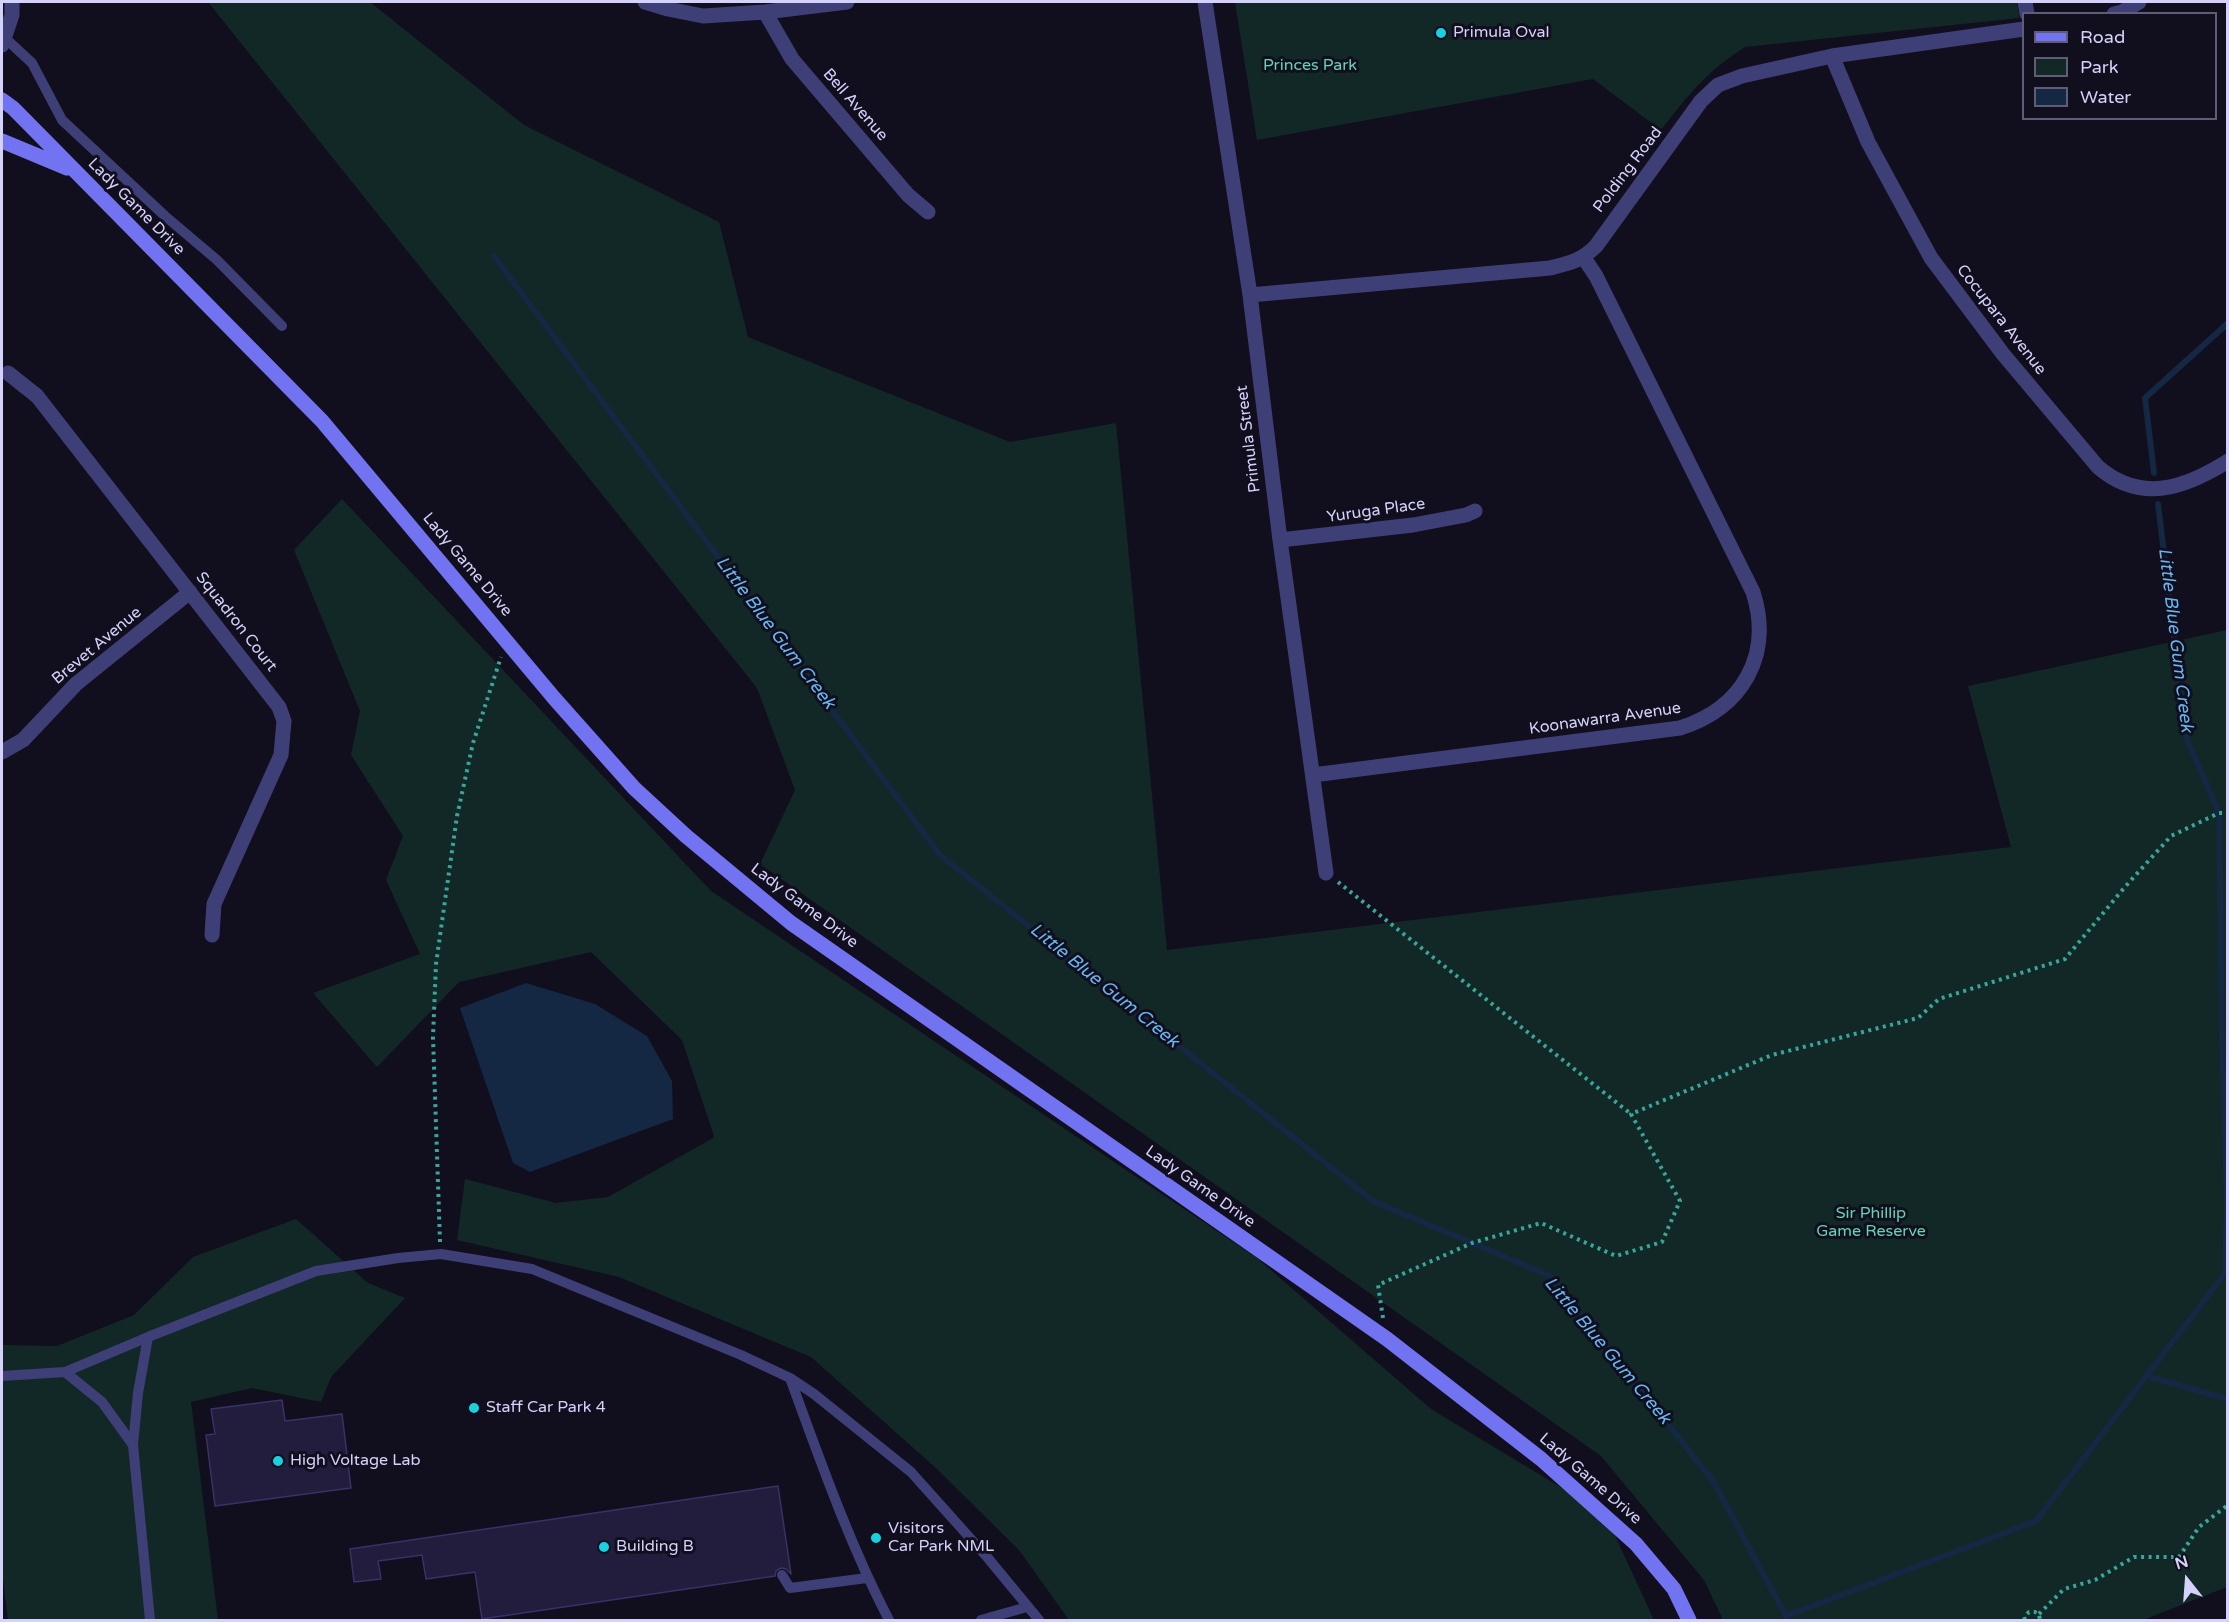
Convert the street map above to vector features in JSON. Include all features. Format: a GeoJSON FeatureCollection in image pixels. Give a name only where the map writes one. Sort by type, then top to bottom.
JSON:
{"type":"FeatureCollection","features":[{"type":"Feature","properties":{"kind":"main road","name":"Lady Game Drive"},"geometry":{"type":"LineString","coordinates":[[2,100],[13,108],[322,421],[554,698],[634,788],[686,836],[791,923],[1386,1339],[1541,1459],[1636,1544],[1674,1589],[1689,1620]]}},
{"type":"Feature","properties":{"kind":"main road"},"geometry":{"type":"LineString","coordinates":[[2,141],[75,171]]}},
{"type":"Feature","properties":{"kind":"street"},"geometry":{"type":"LineString","coordinates":[[2,8],[8,2]]}},
{"type":"Feature","properties":{"kind":"street"},"geometry":{"type":"LineString","coordinates":[[3,42],[12,15],[12,2]]}},
{"type":"Feature","properties":{"kind":"street"},"geometry":{"type":"LineString","coordinates":[[645,2],[703,16],[765,12],[847,2]]}},
{"type":"Feature","properties":{"kind":"street","name":"Primula Street"},"geometry":{"type":"LineString","coordinates":[[1205,2],[1250,295],[1280,540],[1326,873]]}},
{"type":"Feature","properties":{"kind":"street","name":"Bell Avenue"},"geometry":{"type":"LineString","coordinates":[[765,12],[792,59],[908,195],[928,212]]}},
{"type":"Feature","properties":{"kind":"street","name":"Polding Road"},"geometry":{"type":"LineString","coordinates":[[1584,258],[1596,246],[1701,101],[1718,85],[1742,76],[1832,56],[2022,29]]}},
{"type":"Feature","properties":{"kind":"street","name":"Cocupara Avenue"},"geometry":{"type":"LineString","coordinates":[[1832,56],[1868,142],[1920,240],[1937,267],[2024,380],[2098,467],[2119,482],[2132,487],[2165,488],[2193,481],[2228,461]]}},
{"type":"Feature","properties":{"kind":"street"},"geometry":{"type":"LineString","coordinates":[[1250,295],[1550,268],[1584,258]]}},
{"type":"Feature","properties":{"kind":"street","name":"Koonawarra Avenue"},"geometry":{"type":"LineString","coordinates":[[1313,775],[1680,728],[1696,723],[1724,707],[1743,684],[1756,655],[1759,640],[1759,615],[1754,592],[1596,276],[1584,258]]}},
{"type":"Feature","properties":{"kind":"street","name":"Squadron Court"},"geometry":{"type":"LineString","coordinates":[[8,373],[37,396],[279,707],[284,720],[281,755],[214,904],[212,935]]}},
{"type":"Feature","properties":{"kind":"street","name":"Yuruga Place"},"geometry":{"type":"LineString","coordinates":[[1280,540],[1413,525],[1476,511]]}},
{"type":"Feature","properties":{"kind":"street","name":"Brevet Avenue"},"geometry":{"type":"LineString","coordinates":[[2,752],[23,740],[76,684],[190,592]]}},
{"type":"Feature","properties":{"kind":"lane"},"geometry":{"type":"LineString","coordinates":[[3,42],[32,63],[62,120],[165,216],[217,260],[282,326]]}},
{"type":"Feature","properties":{"kind":"lane"},"geometry":{"type":"LineString","coordinates":[[2,1376],[65,1372],[316,1271],[398,1257],[441,1254],[532,1269],[741,1355],[790,1378],[814,1394],[911,1472],[987,1557],[1039,1620]]}},
{"type":"Feature","properties":{"kind":"lane"},"geometry":{"type":"LineString","coordinates":[[148,1338],[132,1445],[150,1620]]}},
{"type":"Feature","properties":{"kind":"lane"},"geometry":{"type":"LineString","coordinates":[[65,1372],[102,1402],[132,1445]]}},
{"type":"Feature","properties":{"kind":"lane"},"geometry":{"type":"LineString","coordinates":[[790,1378],[830,1489],[867,1578],[889,1620]]}},
{"type":"Feature","properties":{"kind":"lane"},"geometry":{"type":"LineString","coordinates":[[782,1575],[790,1588],[867,1578]]}},
{"type":"Feature","properties":{"kind":"lane"},"geometry":{"type":"LineString","coordinates":[[981,1620],[1000,1617],[1027,1607]]}},
{"type":"Feature","properties":{"kind":"path"},"geometry":{"type":"LineString","coordinates":[[441,1254],[433,1037],[436,964],[457,816],[473,743],[507,641]]}},
{"type":"Feature","properties":{"kind":"path"},"geometry":{"type":"LineString","coordinates":[[1631,1114],[1772,1054],[1918,1018],[1939,999],[2065,958],[2171,836],[2219,813],[2228,813]]}},
{"type":"Feature","properties":{"kind":"path"},"geometry":{"type":"LineString","coordinates":[[1326,873],[1631,1114],[1680,1201],[1662,1242],[1616,1256],[1540,1223],[1472,1243],[1378,1285],[1386,1339]]}},
{"type":"Feature","properties":{"kind":"path"},"geometry":{"type":"LineString","coordinates":[[2039,1614],[2064,1589],[2095,1580],[2134,1557],[2179,1557],[2199,1527],[2228,1505]]}},
{"type":"Feature","properties":{"kind":"path"},"geometry":{"type":"LineString","coordinates":[[2025,1620],[2024,1617],[2029,1612],[2039,1614]]}},
{"type":"Feature","properties":{"kind":"path"},"geometry":{"type":"LineString","coordinates":[[2039,1614],[2040,1620]]}},
{"type":"Feature","properties":{"kind":"green space","name":"Sir Phillip Game Reserve"},"geometry":{"type":"Polygon","coordinates":[[[208,2],[370,2],[524,125],[719,222],[748,337],[1010,442],[1116,423],[1167,950],[2011,847],[1968,686],[2227,630],[2227,1587],[2143,1620],[1723,1620],[1704,1580],[1601,1456],[760,864],[795,790],[757,688],[208,2]]]}},
{"type":"Feature","properties":{"kind":"green space","name":"Princes Park"},"geometry":{"type":"Polygon","coordinates":[[[1235,2],[2017,2],[2019,18],[1745,47],[1731,56],[1698,85],[1661,130],[1593,79],[1257,140],[1235,2]]]}},
{"type":"Feature","properties":{"kind":"green space"},"geometry":{"type":"Polygon","coordinates":[[[342,499],[711,891],[1257,1258],[1431,1409],[1605,1514],[1654,1620],[1069,1620],[1019,1550],[936,1468],[811,1357],[619,1277],[457,1240],[465,1179],[556,1203],[608,1197],[714,1136],[682,1040],[591,952],[459,982],[377,1067],[313,993],[420,954],[386,880],[403,836],[351,755],[360,711],[294,550],[342,499]]]}},
{"type":"Feature","properties":{"kind":"green space"},"geometry":{"type":"Polygon","coordinates":[[[296,1219],[368,1283],[405,1298],[331,1377],[321,1402],[252,1388],[191,1402],[218,1620],[8,1620],[2,1570],[2,1345],[57,1346],[134,1315],[193,1257],[296,1219]]]}},
{"type":"Feature","properties":{"kind":"water"},"geometry":{"type":"Polygon","coordinates":[[[526,983],[595,1004],[647,1036],[672,1081],[673,1119],[530,1172],[513,1163],[460,1008],[526,983]]]}},
{"type":"Feature","properties":{"kind":"building","name":"High Voltage Lab"},"geometry":{"type":"Polygon","coordinates":[[[282,1400],[285,1421],[342,1414],[351,1488],[215,1506],[206,1435],[215,1434],[211,1409],[282,1400]]]}},
{"type":"Feature","properties":{"kind":"building","name":"Building B"},"geometry":{"type":"Polygon","coordinates":[[[778,1486],[791,1574],[781,1568],[776,1571],[775,1576],[482,1619],[475,1572],[426,1579],[422,1555],[378,1561],[381,1579],[354,1582],[350,1549],[778,1486]]]}},
{"type":"Feature","properties":{"kind":"waterway","name":"Little Blue Gum Creek"},"geometry":{"type":"LineString","coordinates":[[494,256],[940,855],[1373,1201],[1550,1276],[1713,1481],[1787,1620]]}},
{"type":"Feature","properties":{"kind":"waterway","name":"Little Blue Gum Creek"},"geometry":{"type":"LineString","coordinates":[[2154,473],[2145,398],[2228,323]]}},
{"type":"Feature","properties":{"kind":"waterway","name":"Little Blue Gum Creek"},"geometry":{"type":"LineString","coordinates":[[2158,504],[2186,737],[2219,813],[2227,1203],[2225,1273]]}},
{"type":"Feature","properties":{"kind":"waterway"},"geometry":{"type":"LineString","coordinates":[[1786,1616],[2036,1521],[2225,1273],[2227,1274]]}},
{"type":"Feature","properties":{"kind":"waterway"},"geometry":{"type":"LineString","coordinates":[[2146,1376],[2228,1399]]}},
{"type":"Feature","properties":{"kind":"place","name":"Primula Oval"},"geometry":{"type":"Point","coordinates":[1441,33]}},
{"type":"Feature","properties":{"kind":"place","name":"Staff Car Park 4"},"geometry":{"type":"Point","coordinates":[474,1408]}},
{"type":"Feature","properties":{"kind":"place","name":"High Voltage Lab"},"geometry":{"type":"Point","coordinates":[278,1461]}},
{"type":"Feature","properties":{"kind":"place","name":"Visitors Car Park NML"},"geometry":{"type":"Point","coordinates":[876,1538]}},
{"type":"Feature","properties":{"kind":"place","name":"Building B"},"geometry":{"type":"Point","coordinates":[604,1547]}}]}
